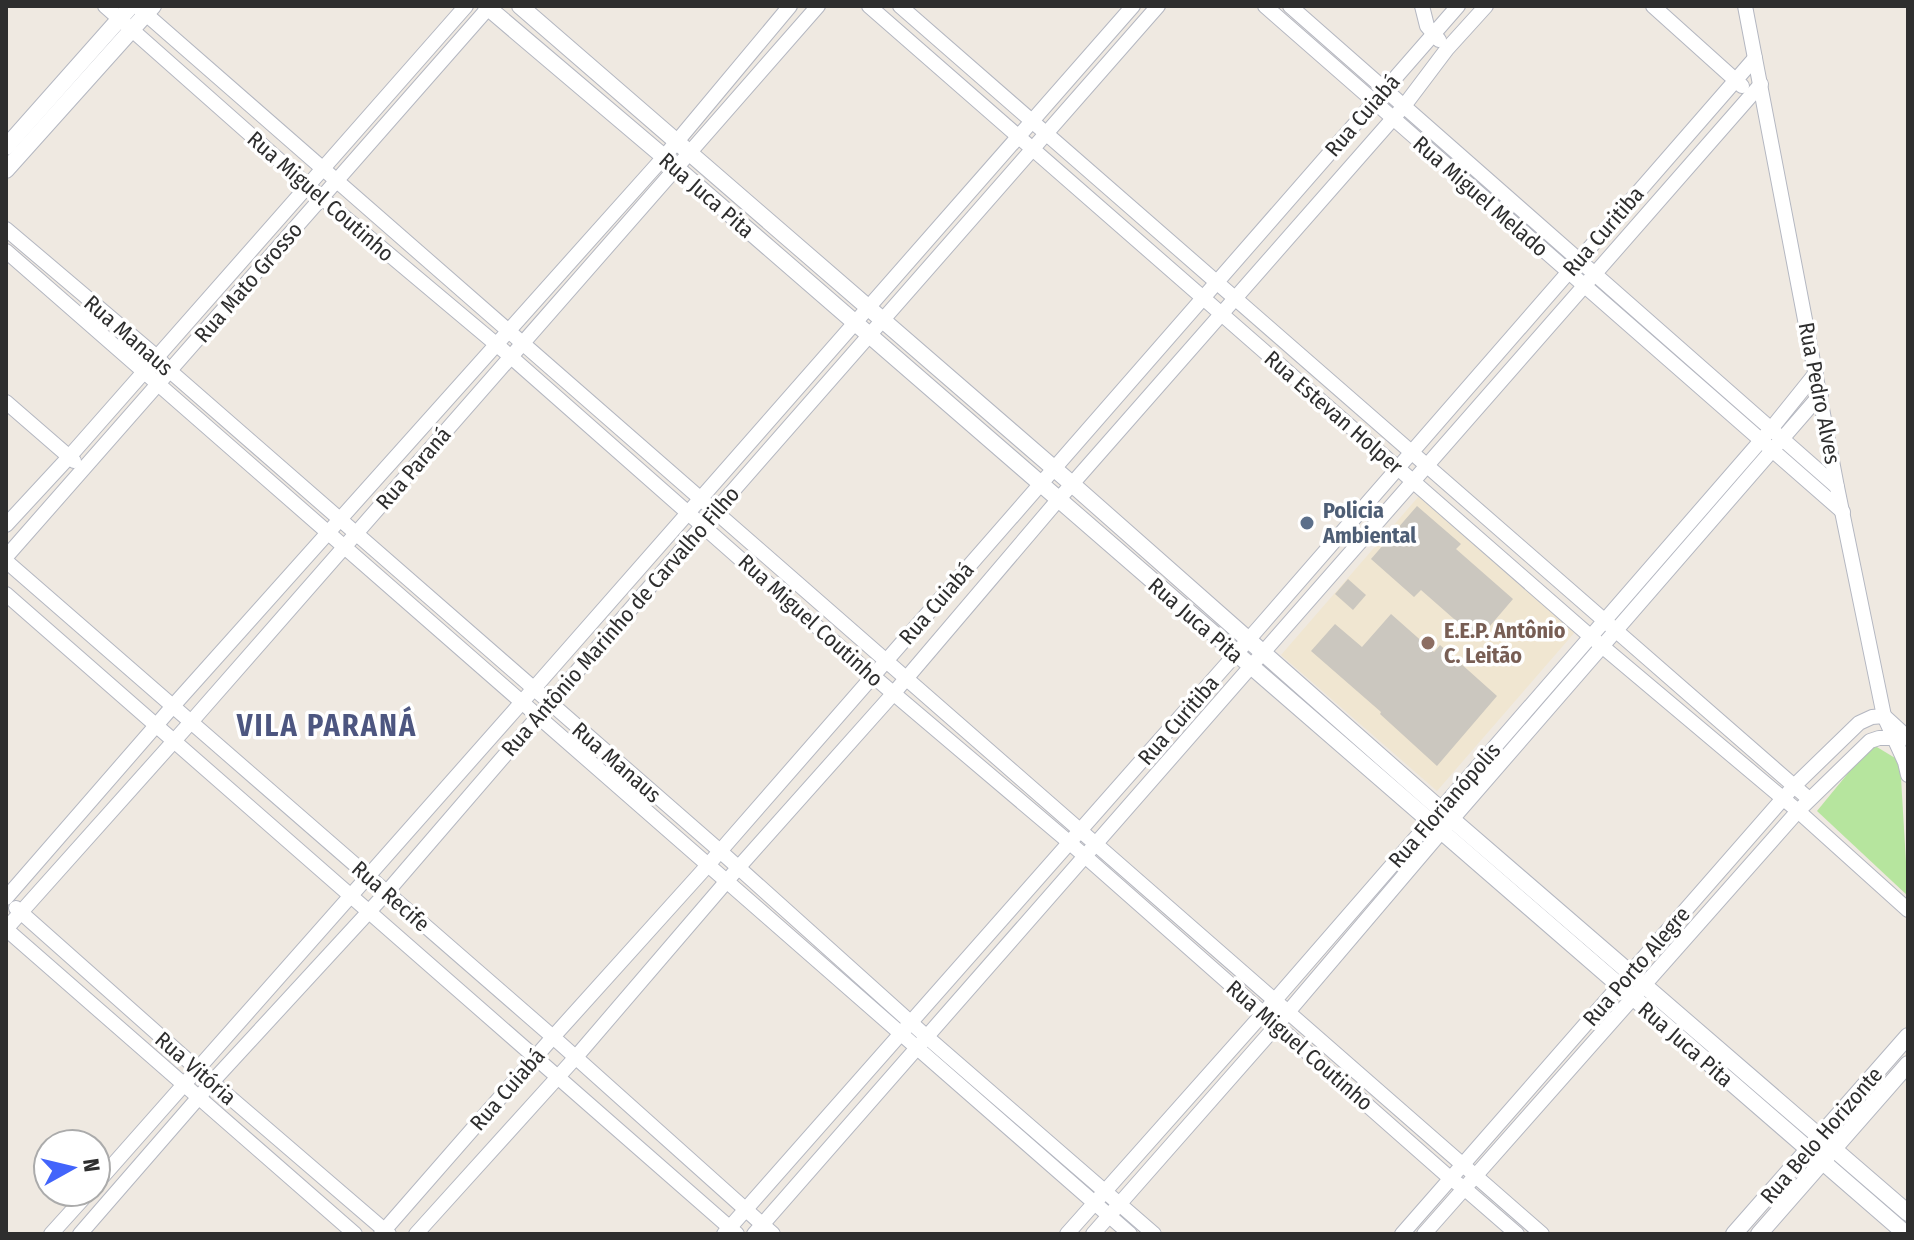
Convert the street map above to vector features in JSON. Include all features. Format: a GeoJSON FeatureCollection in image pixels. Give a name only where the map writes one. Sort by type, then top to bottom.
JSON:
{"type":"FeatureCollection","features":[{"type":"Feature","properties":{"kind":"street","name":"Rua Miguel Coutinho"},"geometry":{"type":"LineString","coordinates":[[105,6],[322,198],[510,356],[893,694],[1070,843],[1517,1234]]}},
{"type":"Feature","properties":{"kind":"street","name":"Rua Mato Grosso"},"geometry":{"type":"LineString","coordinates":[[6,525],[466,6]]}},
{"type":"Feature","properties":{"kind":"street","name":"Rua Juca Pita"},"geometry":{"type":"LineString","coordinates":[[520,6],[1249,639],[1441,820]]}},
{"type":"Feature","properties":{"kind":"street","name":"Rua Paraná"},"geometry":{"type":"LineString","coordinates":[[6,929],[522,342],[682,147],[790,6]]}},
{"type":"Feature","properties":{"kind":"street","name":"Rua Paraná"},"geometry":{"type":"LineString","coordinates":[[682,147],[818,6]]}},
{"type":"Feature","properties":{"kind":"street","name":"Rua Estevan Holper"},"geometry":{"type":"LineString","coordinates":[[869,6],[1590,636],[1798,811],[1908,910]]}},
{"type":"Feature","properties":{"kind":"street","name":"Rua Estevan Holper"},"geometry":{"type":"LineString","coordinates":[[900,6],[1809,799]]}},
{"type":"Feature","properties":{"kind":"street","name":"Rua Antônio Marinho de Carvalho Filho"},"geometry":{"type":"LineString","coordinates":[[112,1166],[1133,6]]}},
{"type":"Feature","properties":{"kind":"street","name":"Rua Antônio Marinho de Carvalho Filho"},"geometry":{"type":"LineString","coordinates":[[80,1234],[212,1082],[387,892],[715,511],[1158,6]]}},
{"type":"Feature","properties":{"kind":"street","name":"Rua Miguel Melado"},"geometry":{"type":"LineString","coordinates":[[1265,6],[1843,512]]}},
{"type":"Feature","properties":{"kind":"street","name":"Rua Miguel Melado"},"geometry":{"type":"LineString","coordinates":[[1290,6],[1837,487]]}},
{"type":"Feature","properties":{"kind":"street"},"geometry":{"type":"LineString","coordinates":[[1422,6],[1427,26],[1447,49]]}},
{"type":"Feature","properties":{"kind":"street","name":"Rua Cuiabá"},"geometry":{"type":"LineString","coordinates":[[385,1233],[535,1057],[708,865],[1458,6]]}},
{"type":"Feature","properties":{"kind":"street","name":"Rua Cuiabá"},"geometry":{"type":"LineString","coordinates":[[416,1234],[576,1057],[893,694],[1058,500],[1404,106],[1447,49],[1486,6]]}},
{"type":"Feature","properties":{"kind":"street"},"geometry":{"type":"LineString","coordinates":[[1653,6],[1736,80],[1756,89]]}},
{"type":"Feature","properties":{"kind":"street","name":"Rua Pedro Alves"},"geometry":{"type":"LineString","coordinates":[[1745,6],[1755,58],[1756,89],[1821,394],[1884,716]]}},
{"type":"Feature","properties":{"kind":"street","name":"Rua Mato Grosso"},"geometry":{"type":"LineString","coordinates":[[6,559],[488,7]]}},
{"type":"Feature","properties":{"kind":"street","name":"Rua Juca Pita"},"geometry":{"type":"LineString","coordinates":[[488,7],[1250,666],[1441,820],[1632,985],[1820,1136],[1908,1213]]}},
{"type":"Feature","properties":{"kind":"street","name":"Rua Miguel Coutinho"},"geometry":{"type":"LineString","coordinates":[[142,8],[1542,1234]]}},
{"type":"Feature","properties":{"kind":"street"},"geometry":{"type":"LineString","coordinates":[[6,147],[142,8]]}},
{"type":"Feature","properties":{"kind":"street"},"geometry":{"type":"LineString","coordinates":[[6,170],[126,25]]}},
{"type":"Feature","properties":{"kind":"street","name":"Rua Curitiba"},"geometry":{"type":"LineString","coordinates":[[730,1232],[745,1210],[1236,654],[1755,58]]}},
{"type":"Feature","properties":{"kind":"street","name":"Rua Curitiba"},"geometry":{"type":"LineString","coordinates":[[763,1231],[1250,666],[1756,89]]}},
{"type":"Feature","properties":{"kind":"street","name":"Rua Paraná"},"geometry":{"type":"LineString","coordinates":[[6,898],[496,345],[670,162]]}},
{"type":"Feature","properties":{"kind":"street","name":"Rua Manaus"},"geometry":{"type":"LineString","coordinates":[[6,229],[157,357],[720,851],[855,972],[906,1028]]}},
{"type":"Feature","properties":{"kind":"street","name":"Rua Manaus"},"geometry":{"type":"LineString","coordinates":[[6,251],[844,984],[906,1028],[1114,1210],[1154,1234]]}},
{"type":"Feature","properties":{"kind":"street","name":"Rua Florianópolis"},"geometry":{"type":"LineString","coordinates":[[1093,1234],[1288,1012],[1590,636],[1610,625],[1772,451],[1777,434],[1816,373]]}},
{"type":"Feature","properties":{"kind":"street","name":"Rua Florianópolis"},"geometry":{"type":"LineString","coordinates":[[1067,1234],[1263,1013],[1602,646],[1610,625],[1761,441],[1777,434],[1821,394]]}},
{"type":"Feature","properties":{"kind":"street"},"geometry":{"type":"LineString","coordinates":[[6,402],[83,469]]}},
{"type":"Feature","properties":{"kind":"street","name":"Rua Recife"},"geometry":{"type":"LineString","coordinates":[[6,559],[576,1057],[745,1210],[763,1231]]}},
{"type":"Feature","properties":{"kind":"street","name":"Rua Recife"},"geometry":{"type":"LineString","coordinates":[[6,594],[558,1077],[730,1232]]}},
{"type":"Feature","properties":{"kind":"street"},"geometry":{"type":"LineString","coordinates":[[1884,716],[1908,752]]}},
{"type":"Feature","properties":{"kind":"street","name":"Rua Porto Alegre"},"geometry":{"type":"LineString","coordinates":[[1424,1234],[1632,985],[1782,798],[1859,723],[1884,716]]}},
{"type":"Feature","properties":{"kind":"street"},"geometry":{"type":"LineString","coordinates":[[1901,738],[1908,775]]}},
{"type":"Feature","properties":{"kind":"street","name":"Rua Porto Alegre"},"geometry":{"type":"LineString","coordinates":[[1402,1234],[1463,1165],[1809,799],[1870,741],[1901,738]]}},
{"type":"Feature","properties":{"kind":"street","name":"Rua Vitória"},"geometry":{"type":"LineString","coordinates":[[6,898],[385,1233]]}},
{"type":"Feature","properties":{"kind":"street","name":"Rua Vitória"},"geometry":{"type":"LineString","coordinates":[[6,929],[355,1234]]}},
{"type":"Feature","properties":{"kind":"street"},"geometry":{"type":"LineString","coordinates":[[844,984],[855,972]]}},
{"type":"Feature","properties":{"kind":"street","name":"Rua Juca Pita"},"geometry":{"type":"LineString","coordinates":[[1632,985],[1822,1162],[1906,1234]]}},
{"type":"Feature","properties":{"kind":"street","name":"Rua Belo Horizonte"},"geometry":{"type":"LineString","coordinates":[[1734,1234],[1908,1036]]}},
{"type":"Feature","properties":{"kind":"street","name":"Rua Belo Horizonte"},"geometry":{"type":"LineString","coordinates":[[1759,1234],[1908,1064]]}},
{"type":"Feature","properties":{"kind":"street"},"geometry":{"type":"LineString","coordinates":[[51,1234],[75,1208]]}},
{"type":"Feature","properties":{"kind":"street","name":"Rua Manaus"},"geometry":{"type":"LineString","coordinates":[[1114,1210],[1130,1234]]}},
{"type":"Feature","properties":{"kind":"shaded area","name":"E.E.P. Antônio C. Leitão"},"geometry":{"type":"Polygon","coordinates":[[[1419,496],[1575,632],[1437,791],[1281,655],[1419,496]]]}},
{"type":"Feature","properties":{"kind":"green space"},"geometry":{"type":"Polygon","coordinates":[[[1872,744],[1900,761],[1908,896],[1817,811],[1872,744]]]}},
{"type":"Feature","properties":{"kind":"building"},"geometry":{"type":"Polygon","coordinates":[[[1417,506],[1461,544],[1456,549],[1513,599],[1478,640],[1421,590],[1414,597],[1371,559],[1417,506]]]}},
{"type":"Feature","properties":{"kind":"building"},"geometry":{"type":"Polygon","coordinates":[[[1348,579],[1366,595],[1353,610],[1335,594],[1348,579]]]}},
{"type":"Feature","properties":{"kind":"building"},"geometry":{"type":"Polygon","coordinates":[[[1391,614],[1434,652],[1440,645],[1497,696],[1437,766],[1311,651],[1335,624],[1362,647],[1391,614]]]}},
{"type":"Feature","properties":{"kind":"place","name":"Policia Ambiental"},"geometry":{"type":"Point","coordinates":[1307,523]}},
{"type":"Feature","properties":{"kind":"place","name":"E.E.P. Antônio C. Leitão"},"geometry":{"type":"Point","coordinates":[1428,643]}},
{"type":"Feature","properties":{"kind":"district","name":"VILA PARANÁ"},"geometry":{"type":"Point","coordinates":[327,726]}}]}
